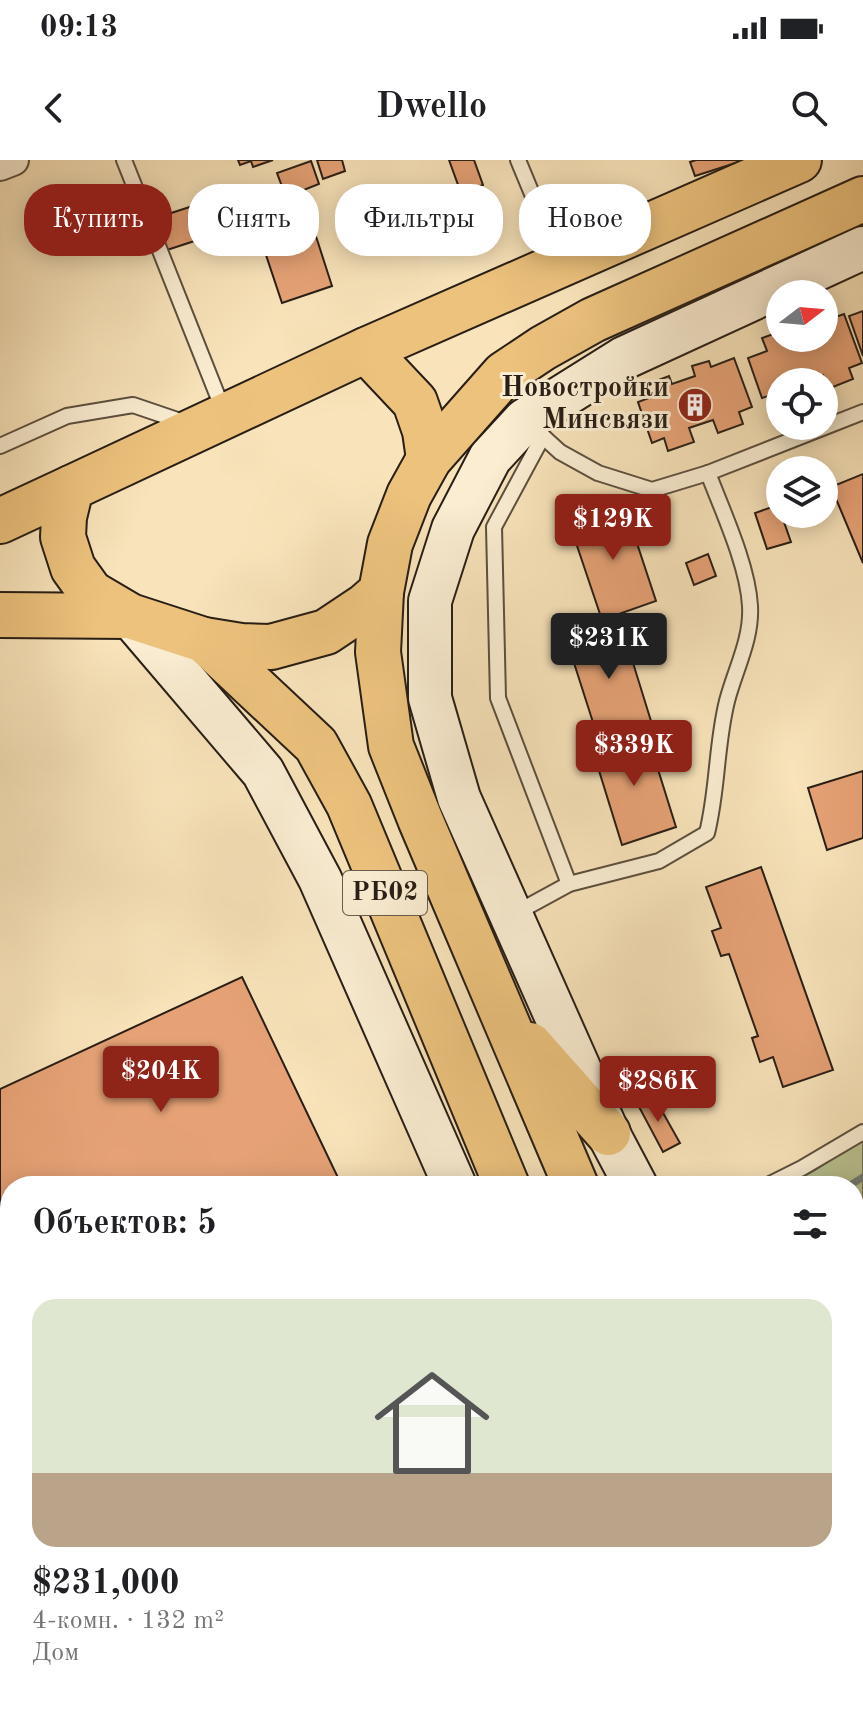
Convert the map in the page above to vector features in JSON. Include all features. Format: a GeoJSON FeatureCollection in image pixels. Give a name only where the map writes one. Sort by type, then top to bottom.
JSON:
{"type":"FeatureCollection","features":[{"type":"Feature","properties":{"kind":"main road"},"geometry":{"type":"LineString","coordinates":[[0,521],[366,350],[799,160]]}},
{"type":"Feature","properties":{"kind":"main road"},"geometry":{"type":"LineString","coordinates":[[71,488],[63,537],[73,568],[91,593],[130,616],[204,640],[241,646],[271,647],[326,632],[381,592],[390,544],[409,495],[429,459],[504,374],[593,320],[863,199]]}},
{"type":"Feature","properties":{"kind":"main road"},"geometry":{"type":"LineString","coordinates":[[366,350],[415,402],[425,431],[429,459]]}},
{"type":"Feature","properties":{"kind":"main road","name":"РБ02"},"geometry":{"type":"LineString","coordinates":[[381,592],[378,652],[391,746],[572,1176]]}},
{"type":"Feature","properties":{"kind":"main road"},"geometry":{"type":"LineString","coordinates":[[0,615],[130,616]]}},
{"type":"Feature","properties":{"kind":"main road","name":"РБ02"},"geometry":{"type":"LineString","coordinates":[[204,640],[316,745],[349,805],[503,1176]]}},
{"type":"Feature","properties":{"kind":"main road"},"geometry":{"type":"LineString","coordinates":[[504,1016],[608,1133]]}},
{"type":"Feature","properties":{"kind":"street"},"geometry":{"type":"LineString","coordinates":[[0,165],[13,160]]}},
{"type":"Feature","properties":{"kind":"street"},"geometry":{"type":"LineString","coordinates":[[631,1176],[608,1133],[459,798],[430,698],[430,601],[453,529],[490,458],[624,358],[863,248]]}},
{"type":"Feature","properties":{"kind":"street"},"geometry":{"type":"LineString","coordinates":[[130,616],[263,772],[320,879],[451,1176]]}},
{"type":"Feature","properties":{"kind":"lane"},"geometry":{"type":"LineString","coordinates":[[124,160],[212,422]]}},
{"type":"Feature","properties":{"kind":"lane"},"geometry":{"type":"LineString","coordinates":[[518,160],[561,266]]}},
{"type":"Feature","properties":{"kind":"lane"},"geometry":{"type":"LineString","coordinates":[[0,446],[67,416],[133,405],[212,422]]}},
{"type":"Feature","properties":{"kind":"lane"},"geometry":{"type":"LineString","coordinates":[[569,884],[498,698],[494,527],[534,428],[560,452],[598,473],[652,490],[708,473],[863,412]]}},
{"type":"Feature","properties":{"kind":"lane"},"geometry":{"type":"LineString","coordinates":[[510,916],[569,884],[659,861],[707,833],[715,799],[718,746],[727,699],[748,632],[750,605],[738,552],[708,473]]}},
{"type":"Feature","properties":{"kind":"lane"},"geometry":{"type":"LineString","coordinates":[[786,1176],[863,1132]]}},
{"type":"Feature","properties":{"kind":"green space"},"geometry":{"type":"Polygon","coordinates":[[[863,1138],[863,1176],[804,1176],[863,1138]]]}},
{"type":"Feature","properties":{"kind":"building"},"geometry":{"type":"Polygon","coordinates":[[[238,160],[273,160],[253,167],[251,161],[240,165],[238,160]]]}},
{"type":"Feature","properties":{"kind":"building"},"geometry":{"type":"Polygon","coordinates":[[[317,160],[342,160],[345,171],[323,179],[317,160]]]}},
{"type":"Feature","properties":{"kind":"building"},"geometry":{"type":"Polygon","coordinates":[[[449,160],[474,160],[483,184],[458,184],[449,160]]]}},
{"type":"Feature","properties":{"kind":"building"},"geometry":{"type":"Polygon","coordinates":[[[311,161],[319,184],[281,184],[277,173],[311,161]]]}},
{"type":"Feature","properties":{"kind":"building"},"geometry":{"type":"Polygon","coordinates":[[[742,161],[695,176],[690,162],[742,161]]]}},
{"type":"Feature","properties":{"kind":"building"},"geometry":{"type":"Polygon","coordinates":[[[188,208],[188,243],[172,248],[172,213],[188,208]]]}},
{"type":"Feature","properties":{"kind":"building"},"geometry":{"type":"Polygon","coordinates":[[[319,246],[332,286],[282,303],[266,256],[319,256],[319,246]]]}},
{"type":"Feature","properties":{"kind":"building"},"geometry":{"type":"Polygon","coordinates":[[[863,311],[863,356],[849,316],[863,311]]]}},
{"type":"Feature","properties":{"kind":"building"},"geometry":{"type":"Polygon","coordinates":[[[844,314],[862,363],[849,368],[853,379],[838,385],[838,368],[766,368],[766,397],[762,398],[748,358],[766,351],[838,352],[838,316],[844,314]]]}},
{"type":"Feature","properties":{"kind":"building","name":"Новостройки Минсвязи"},"geometry":{"type":"Polygon","coordinates":[[[734,358],[752,407],[739,412],[743,424],[718,433],[713,420],[689,428],[694,442],[668,451],[664,438],[652,443],[638,402],[657,395],[653,382],[669,376],[672,384],[695,376],[692,366],[709,361],[711,367],[734,358]]]}},
{"type":"Feature","properties":{"kind":"building"},"geometry":{"type":"Polygon","coordinates":[[[863,474],[863,563],[838,504],[838,484],[863,474]]]}},
{"type":"Feature","properties":{"kind":"building"},"geometry":{"type":"Polygon","coordinates":[[[624,504],[656,601],[602,620],[569,522],[624,504]]]}},
{"type":"Feature","properties":{"kind":"building"},"geometry":{"type":"Polygon","coordinates":[[[766,509],[766,528],[786,528],[791,542],[767,549],[755,513],[766,509]]]}},
{"type":"Feature","properties":{"kind":"building"},"geometry":{"type":"Polygon","coordinates":[[[708,554],[716,576],[694,585],[686,563],[708,554]]]}},
{"type":"Feature","properties":{"kind":"building"},"geometry":{"type":"Polygon","coordinates":[[[621,624],[651,721],[598,738],[567,641],[621,624]]]}},
{"type":"Feature","properties":{"kind":"building"},"geometry":{"type":"Polygon","coordinates":[[[646,731],[676,827],[622,845],[592,748],[646,731]]]}},
{"type":"Feature","properties":{"kind":"building"},"geometry":{"type":"Polygon","coordinates":[[[863,771],[863,838],[827,850],[808,788],[863,771]]]}},
{"type":"Feature","properties":{"kind":"building"},"geometry":{"type":"Polygon","coordinates":[[[761,867],[833,1070],[783,1087],[773,1057],[760,1062],[752,1038],[758,1036],[729,954],[721,956],[712,931],[721,928],[706,887],[761,867]]]}},
{"type":"Feature","properties":{"kind":"building"},"geometry":{"type":"Polygon","coordinates":[[[242,977],[337,1176],[0,1176],[0,1089],[242,977]]]}},
{"type":"Feature","properties":{"kind":"building"},"geometry":{"type":"Polygon","coordinates":[[[653,1095],[680,1143],[663,1152],[637,1103],[653,1095]]]}},
{"type":"Feature","properties":{"kind":"place","name":"Новостройки Минсвязи"},"geometry":{"type":"Point","coordinates":[695,405]}}]}
